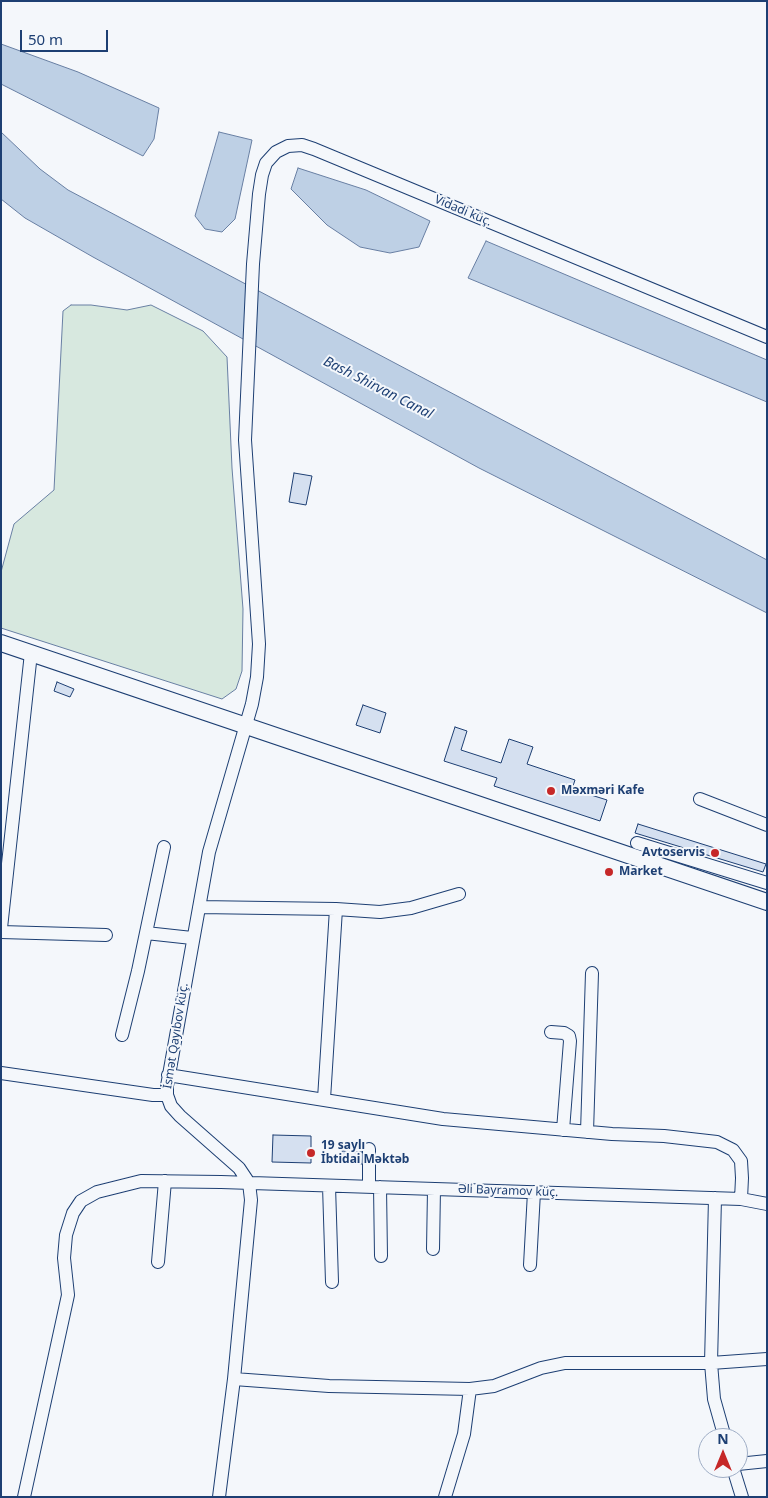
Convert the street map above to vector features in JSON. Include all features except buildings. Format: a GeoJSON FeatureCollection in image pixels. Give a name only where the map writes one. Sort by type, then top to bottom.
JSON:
{"type":"FeatureCollection","features":[{"type":"Feature","properties":{"kind":"main road"},"geometry":{"type":"LineString","coordinates":[[1,643],[765,897]]}},
{"type":"Feature","properties":{"kind":"street","name":"Vidadi küç."},"geometry":{"type":"LineString","coordinates":[[248,355],[252,275],[262,175],[266,163],[276,152],[288,146],[302,145],[767,337]]}},
{"type":"Feature","properties":{"kind":"street","name":"İsmət Qayıbov küç."},"geometry":{"type":"LineString","coordinates":[[248,355],[245,423],[246,469],[260,644],[257,677],[246,726],[217,820],[192,938],[168,1075],[167,1095],[171,1106],[180,1116],[239,1168],[249,1183]]}},
{"type":"Feature","properties":{"kind":"street"},"geometry":{"type":"LineString","coordinates":[[31,654],[1,930],[106,935]]}},
{"type":"Feature","properties":{"kind":"street"},"geometry":{"type":"LineString","coordinates":[[700,799],[767,825]]}},
{"type":"Feature","properties":{"kind":"street"},"geometry":{"type":"LineString","coordinates":[[637,843],[767,883]]}},
{"type":"Feature","properties":{"kind":"street"},"geometry":{"type":"LineString","coordinates":[[122,1035],[164,847]]}},
{"type":"Feature","properties":{"kind":"street"},"geometry":{"type":"LineString","coordinates":[[199,907],[336,909],[380,912],[403,909],[459,894]]}},
{"type":"Feature","properties":{"kind":"street"},"geometry":{"type":"LineString","coordinates":[[324,1099],[336,909]]}},
{"type":"Feature","properties":{"kind":"street"},"geometry":{"type":"LineString","coordinates":[[146,934],[192,938]]}},
{"type":"Feature","properties":{"kind":"street"},"geometry":{"type":"LineString","coordinates":[[587,1132],[592,973]]}},
{"type":"Feature","properties":{"kind":"street"},"geometry":{"type":"LineString","coordinates":[[551,1032],[564,1033],[569,1036],[570,1041],[563,1130]]}},
{"type":"Feature","properties":{"kind":"street"},"geometry":{"type":"LineString","coordinates":[[1,1073],[153,1096],[167,1095]]}},
{"type":"Feature","properties":{"kind":"street"},"geometry":{"type":"LineString","coordinates":[[168,1075],[443,1119],[587,1132],[664,1136],[717,1142],[733,1150],[740,1161],[742,1178],[741,1199]]}},
{"type":"Feature","properties":{"kind":"street"},"geometry":{"type":"LineString","coordinates":[[369,1149],[381,1256]]}},
{"type":"Feature","properties":{"kind":"street","name":"Əli Bayramov küç."},"geometry":{"type":"LineString","coordinates":[[24,1497],[67,1302],[68,1294],[64,1258],[66,1235],[73,1213],[81,1201],[97,1192],[141,1181],[165,1181],[715,1198],[741,1199],[767,1204]]}},
{"type":"Feature","properties":{"kind":"street"},"geometry":{"type":"LineString","coordinates":[[158,1262],[165,1181]]}},
{"type":"Feature","properties":{"kind":"street"},"geometry":{"type":"LineString","coordinates":[[219,1497],[234,1379],[250,1222],[252,1200],[249,1183]]}},
{"type":"Feature","properties":{"kind":"street"},"geometry":{"type":"LineString","coordinates":[[329,1186],[332,1282]]}},
{"type":"Feature","properties":{"kind":"street"},"geometry":{"type":"LineString","coordinates":[[433,1249],[434,1189]]}},
{"type":"Feature","properties":{"kind":"street"},"geometry":{"type":"LineString","coordinates":[[530,1265],[534,1192]]}},
{"type":"Feature","properties":{"kind":"street"},"geometry":{"type":"LineString","coordinates":[[715,1198],[711,1363],[714,1400],[721,1428]]}},
{"type":"Feature","properties":{"kind":"street"},"geometry":{"type":"LineString","coordinates":[[234,1379],[329,1386],[470,1389],[494,1386],[541,1368],[565,1362],[711,1363],[767,1359]]}},
{"type":"Feature","properties":{"kind":"street"},"geometry":{"type":"LineString","coordinates":[[446,1497],[464,1434],[470,1389]]}},
{"type":"Feature","properties":{"kind":"street"},"geometry":{"type":"LineString","coordinates":[[748,1463],[767,1461]]}},
{"type":"Feature","properties":{"kind":"street"},"geometry":{"type":"LineString","coordinates":[[736,1478],[742,1497]]}},
{"type":"Feature","properties":{"kind":"shaded area"},"geometry":{"type":"Polygon","coordinates":[[[71,305],[91,305],[127,310],[151,305],[203,331],[227,357],[232,468],[243,609],[242,671],[236,689],[222,699],[1,628],[1,572],[14,524],[54,490],[63,311],[71,305]]]}},
{"type":"Feature","properties":{"kind":"water"},"geometry":{"type":"Polygon","coordinates":[[[1,44],[78,72],[159,108],[154,139],[143,156],[1,84],[1,44]]]}},
{"type":"Feature","properties":{"kind":"water","name":"Bash Shirvan Canal"},"geometry":{"type":"Polygon","coordinates":[[[1,132],[40,169],[68,190],[767,560],[767,613],[479,468],[25,218],[1,199],[1,132]]]}},
{"type":"Feature","properties":{"kind":"water"},"geometry":{"type":"Polygon","coordinates":[[[219,132],[252,140],[235,219],[222,232],[205,229],[195,216],[219,132]]]}},
{"type":"Feature","properties":{"kind":"water"},"geometry":{"type":"Polygon","coordinates":[[[298,168],[366,190],[430,221],[419,247],[390,253],[360,247],[327,225],[291,189],[298,168]]]}},
{"type":"Feature","properties":{"kind":"water"},"geometry":{"type":"Polygon","coordinates":[[[486,241],[767,360],[767,402],[468,278],[486,241]]]}},
{"type":"Feature","properties":{"kind":"place","name":"Məxməri Kafe"},"geometry":{"type":"Point","coordinates":[551,791]}},
{"type":"Feature","properties":{"kind":"place","name":"Avtoservis"},"geometry":{"type":"Point","coordinates":[715,853]}},
{"type":"Feature","properties":{"kind":"place","name":"Market"},"geometry":{"type":"Point","coordinates":[609,872]}},
{"type":"Feature","properties":{"kind":"place","name":"19 saylı İbtidai Məktəb"},"geometry":{"type":"Point","coordinates":[311,1153]}}]}
